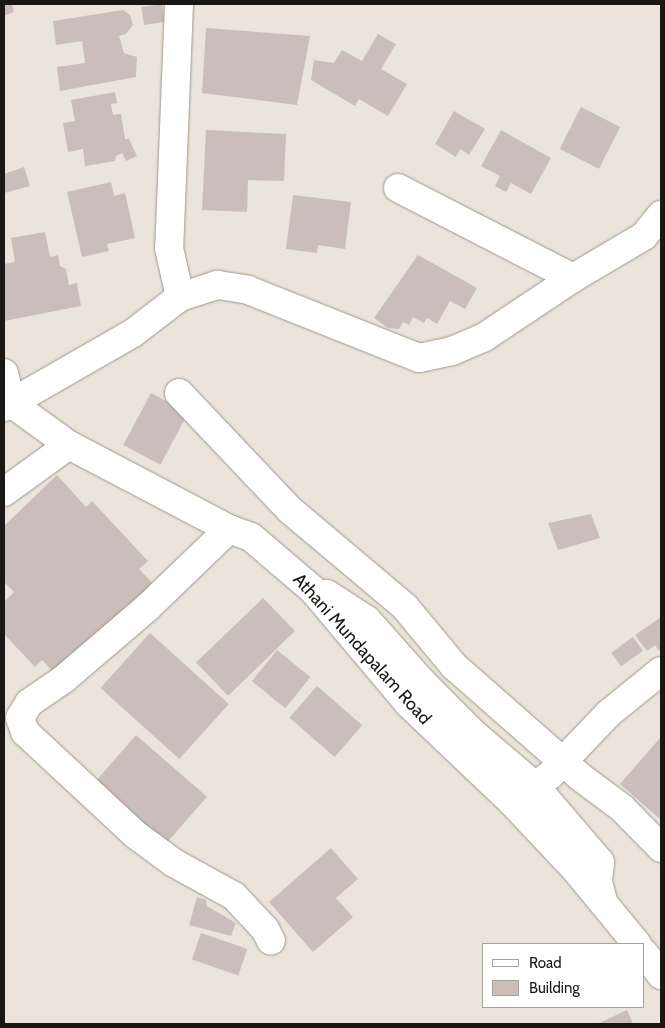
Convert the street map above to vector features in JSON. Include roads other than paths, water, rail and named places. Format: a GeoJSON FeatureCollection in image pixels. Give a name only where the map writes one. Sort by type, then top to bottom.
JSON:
{"type":"FeatureCollection","features":[{"type":"Feature","properties":{"kind":"street"},"geometry":{"type":"LineString","coordinates":[[179,4],[169,248],[180,298]]}},
{"type":"Feature","properties":{"kind":"street"},"geometry":{"type":"LineString","coordinates":[[398,188],[573,278]]}},
{"type":"Feature","properties":{"kind":"street"},"geometry":{"type":"LineString","coordinates":[[4,373],[8,405],[134,332],[180,298],[218,284],[248,290],[420,358],[452,351],[483,338],[573,278],[644,236],[661,215]]}},
{"type":"Feature","properties":{"kind":"street"},"geometry":{"type":"LineString","coordinates":[[179,393],[290,510],[405,608],[454,666],[564,761],[622,808],[661,848]]}},
{"type":"Feature","properties":{"kind":"street","name":"Athani Mundapalam Road"},"geometry":{"type":"LineString","coordinates":[[8,405],[69,445],[229,528],[251,537],[313,590],[409,704],[511,801],[603,901],[636,943]]}},
{"type":"Feature","properties":{"kind":"street"},"geometry":{"type":"LineString","coordinates":[[4,492],[69,445]]}},
{"type":"Feature","properties":{"kind":"street"},"geometry":{"type":"LineString","coordinates":[[229,528],[148,607],[64,679],[29,703],[20,718],[26,732],[136,835],[174,863],[234,896],[266,929],[271,941]]}},
{"type":"Feature","properties":{"kind":"street"},"geometry":{"type":"LineString","coordinates":[[313,590],[334,596],[367,620],[455,715],[534,786],[600,862],[598,882],[603,901]]}},
{"type":"Feature","properties":{"kind":"street"},"geometry":{"type":"LineString","coordinates":[[534,786],[564,761],[608,714],[661,671]]}},
{"type":"Feature","properties":{"kind":"street"},"geometry":{"type":"LineString","coordinates":[[645,954],[661,975]]}}]}
